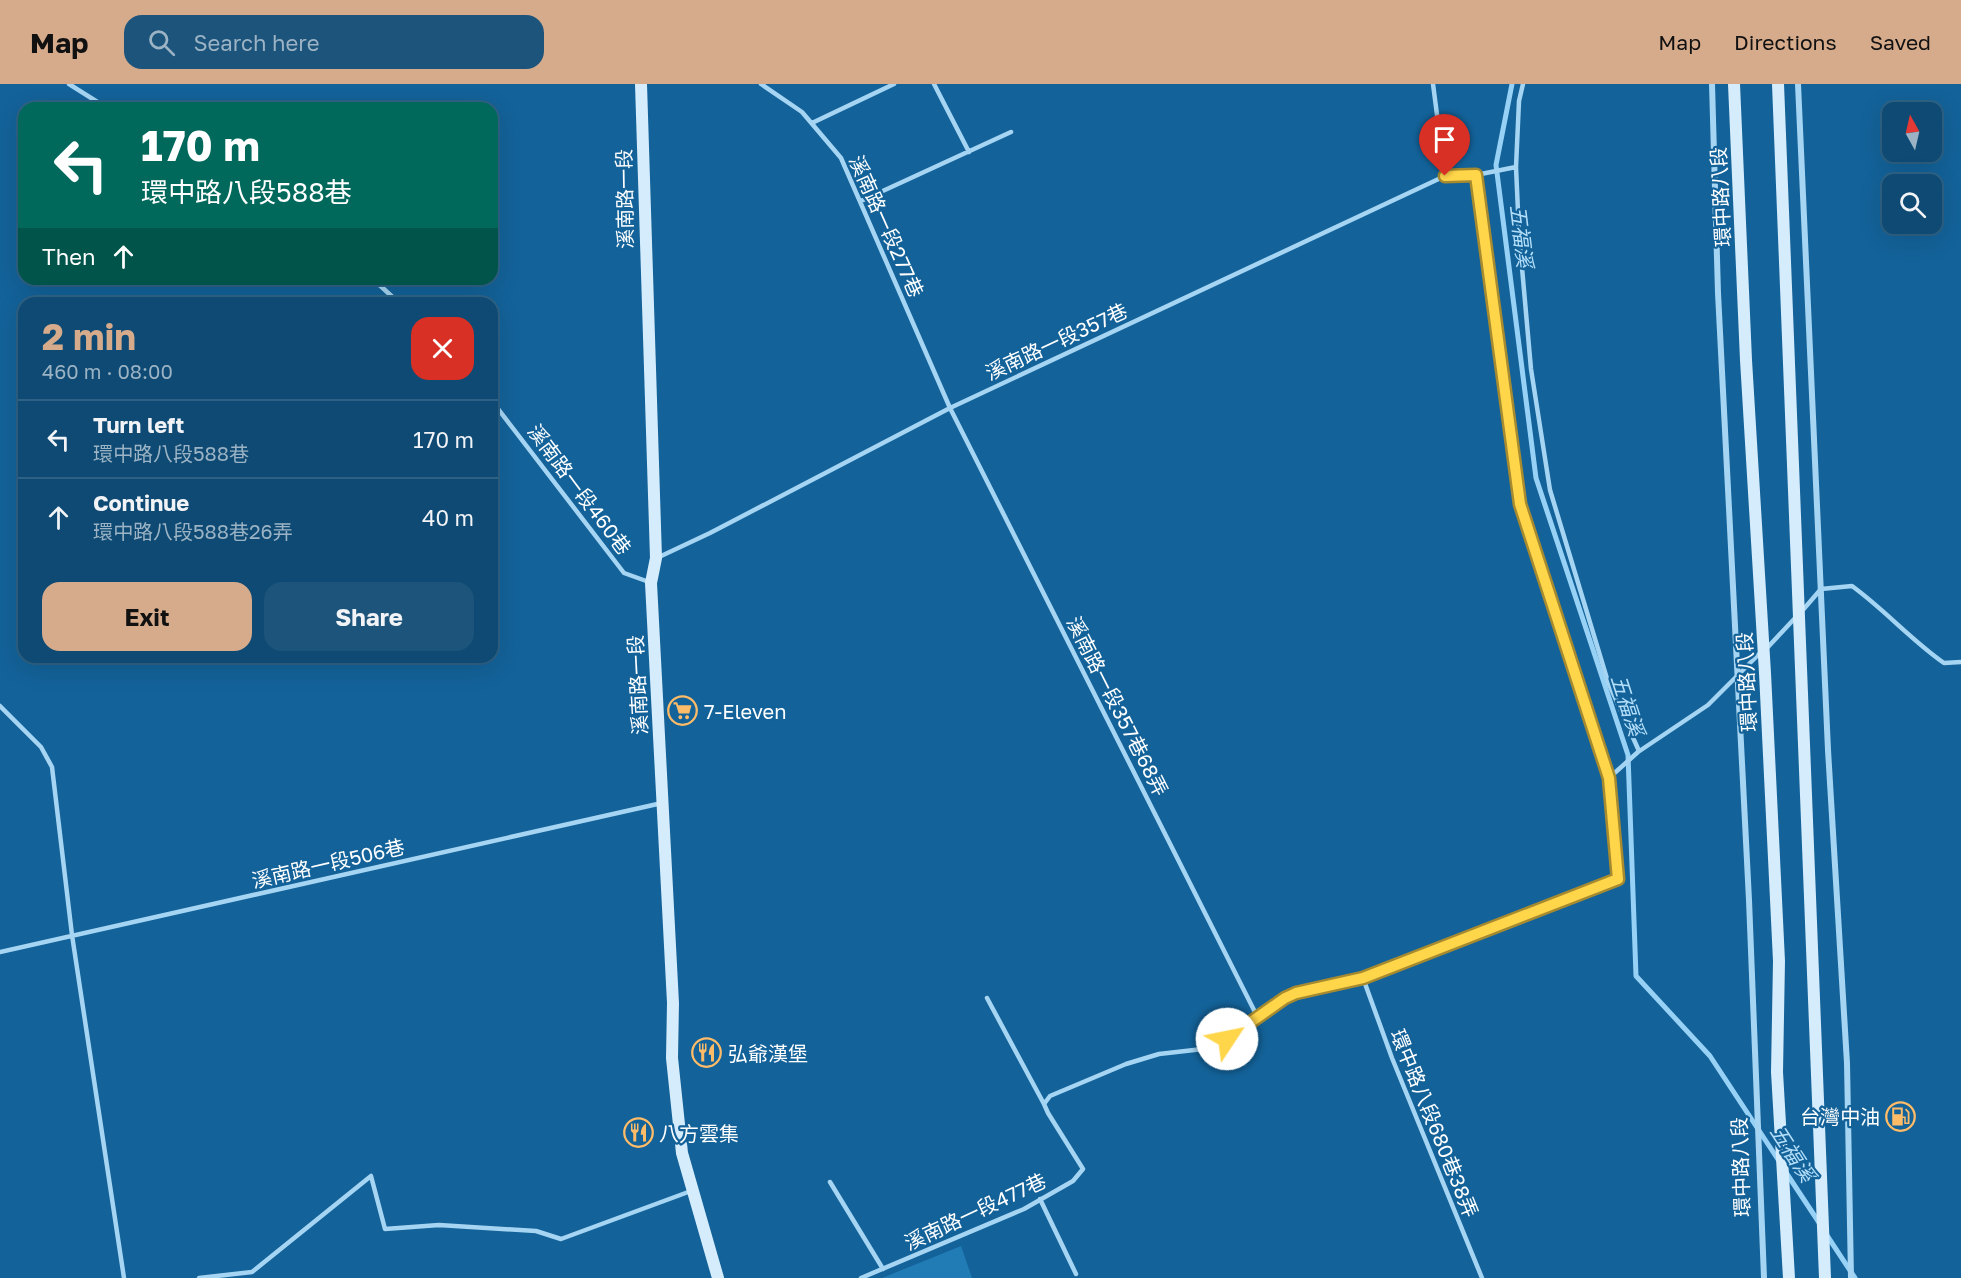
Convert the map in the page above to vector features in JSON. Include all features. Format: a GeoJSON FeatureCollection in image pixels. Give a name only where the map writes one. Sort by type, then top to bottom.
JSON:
{"type":"FeatureCollection","features":[{"type":"Feature","properties":{"kind":"street","name":"溪南路一段"},"geometry":{"type":"LineString","coordinates":[[641,84],[656,558],[651,584],[673,1003],[672,1058],[682,1154],[718,1278]]}},
{"type":"Feature","properties":{"kind":"street","name":"環中路八段"},"geometry":{"type":"LineString","coordinates":[[1712,84],[1718,293],[1759,1130],[1764,1278]]}},
{"type":"Feature","properties":{"kind":"street","name":"環中路八段"},"geometry":{"type":"LineString","coordinates":[[1734,84],[1746,360],[1764,650],[1779,962],[1779,1104],[1789,1278]]}},
{"type":"Feature","properties":{"kind":"street"},"geometry":{"type":"LineString","coordinates":[[1778,84],[1826,1278]]}},
{"type":"Feature","properties":{"kind":"street"},"geometry":{"type":"LineString","coordinates":[[1798,84],[1821,589],[1847,1063],[1851,1278]]}},
{"type":"Feature","properties":{"kind":"lane"},"geometry":{"type":"LineString","coordinates":[[69,84],[98,102]]}},
{"type":"Feature","properties":{"kind":"lane","name":"溪南路一段277巷"},"geometry":{"type":"LineString","coordinates":[[761,84],[802,112],[841,158],[950,408]]}},
{"type":"Feature","properties":{"kind":"lane"},"geometry":{"type":"LineString","coordinates":[[812,123],[894,84]]}},
{"type":"Feature","properties":{"kind":"lane"},"geometry":{"type":"LineString","coordinates":[[934,84],[969,152]]}},
{"type":"Feature","properties":{"kind":"lane"},"geometry":{"type":"LineString","coordinates":[[1433,84],[1445,176]]}},
{"type":"Feature","properties":{"kind":"lane"},"geometry":{"type":"LineString","coordinates":[[1523,84],[1519,101],[1515,167],[1531,369],[1550,490],[1608,682],[1639,751]]}},
{"type":"Feature","properties":{"kind":"lane"},"geometry":{"type":"LineString","coordinates":[[861,201],[1011,132]]}},
{"type":"Feature","properties":{"kind":"lane","name":"溪南路一段357巷"},"geometry":{"type":"LineString","coordinates":[[656,558],[710,533],[950,408],[1445,176],[1477,175],[1515,167]]}},
{"type":"Feature","properties":{"kind":"lane"},"geometry":{"type":"LineString","coordinates":[[987,998],[1044,1104],[1050,1096],[1126,1064],[1159,1054],[1203,1049],[1227,1039],[1285,998],[1307,988],[1363,978],[1618,879],[1610,777],[1520,504],[1477,175]]}},
{"type":"Feature","properties":{"kind":"lane"},"geometry":{"type":"LineString","coordinates":[[380,285],[392,297]]}},
{"type":"Feature","properties":{"kind":"lane","name":"溪南路一段357巷68弄"},"geometry":{"type":"LineString","coordinates":[[950,408],[1258,1018]]}},
{"type":"Feature","properties":{"kind":"lane","name":"溪南路一段460巷"},"geometry":{"type":"LineString","coordinates":[[498,409],[624,573],[651,584]]}},
{"type":"Feature","properties":{"kind":"lane"},"geometry":{"type":"LineString","coordinates":[[1610,777],[1639,751],[1708,705],[1821,589],[1852,586],[1882,608],[1916,644],[1944,663],[1961,662]]}},
{"type":"Feature","properties":{"kind":"lane"},"geometry":{"type":"LineString","coordinates":[[0,706],[41,747],[52,767],[72,936],[124,1278]]}},
{"type":"Feature","properties":{"kind":"lane","name":"溪南路一段506巷"},"geometry":{"type":"LineString","coordinates":[[0,952],[663,802]]}},
{"type":"Feature","properties":{"kind":"lane","name":"環中路八段680巷38弄"},"geometry":{"type":"LineString","coordinates":[[1363,978],[1392,1059],[1482,1278]]}},
{"type":"Feature","properties":{"kind":"lane","name":"溪南路一段477巷"},"geometry":{"type":"LineString","coordinates":[[861,1278],[1040,1199],[1073,1181],[1083,1169],[1044,1104]]}},
{"type":"Feature","properties":{"kind":"lane"},"geometry":{"type":"LineString","coordinates":[[200,1278],[252,1272],[371,1176],[385,1229],[440,1225],[536,1232],[561,1239],[692,1191]]}},
{"type":"Feature","properties":{"kind":"lane"},"geometry":{"type":"LineString","coordinates":[[830,1182],[883,1269]]}},
{"type":"Feature","properties":{"kind":"lane"},"geometry":{"type":"LineString","coordinates":[[1040,1199],[1076,1274]]}},
{"type":"Feature","properties":{"kind":"shaded area"},"geometry":{"type":"Polygon","coordinates":[[[961,1246],[972,1278],[882,1278],[961,1246]]]}},
{"type":"Feature","properties":{"kind":"waterway","name":"五福溪"},"geometry":{"type":"LineString","coordinates":[[1512,84],[1496,165],[1536,478],[1628,755],[1636,976],[1710,1056],[1779,1161]]}},
{"type":"Feature","properties":{"kind":"waterway","name":"五福溪"},"geometry":{"type":"LineString","coordinates":[[1785,1171],[1820,1224]]}},
{"type":"Feature","properties":{"kind":"waterway","name":"五福溪"},"geometry":{"type":"LineString","coordinates":[[1826,1234],[1855,1278]]}},
{"type":"Feature","properties":{"kind":"place","name":"7-Eleven"},"geometry":{"type":"Point","coordinates":[683,711]}},
{"type":"Feature","properties":{"kind":"place","name":"弘爺漢堡"},"geometry":{"type":"Point","coordinates":[707,1053]}},
{"type":"Feature","properties":{"kind":"place","name":"台灣中油"},"geometry":{"type":"Point","coordinates":[1901,1116]}},
{"type":"Feature","properties":{"kind":"place","name":"八方雲集"},"geometry":{"type":"Point","coordinates":[638,1133]}},
{"type":"Feature","properties":{"kind":"route"},"geometry":{"type":"LineString","coordinates":[[1227,1039],[1285,998],[1307,988],[1363,978],[1618,879],[1609,778],[1520,504],[1510,447],[1476,175],[1445,176]]}}]}
